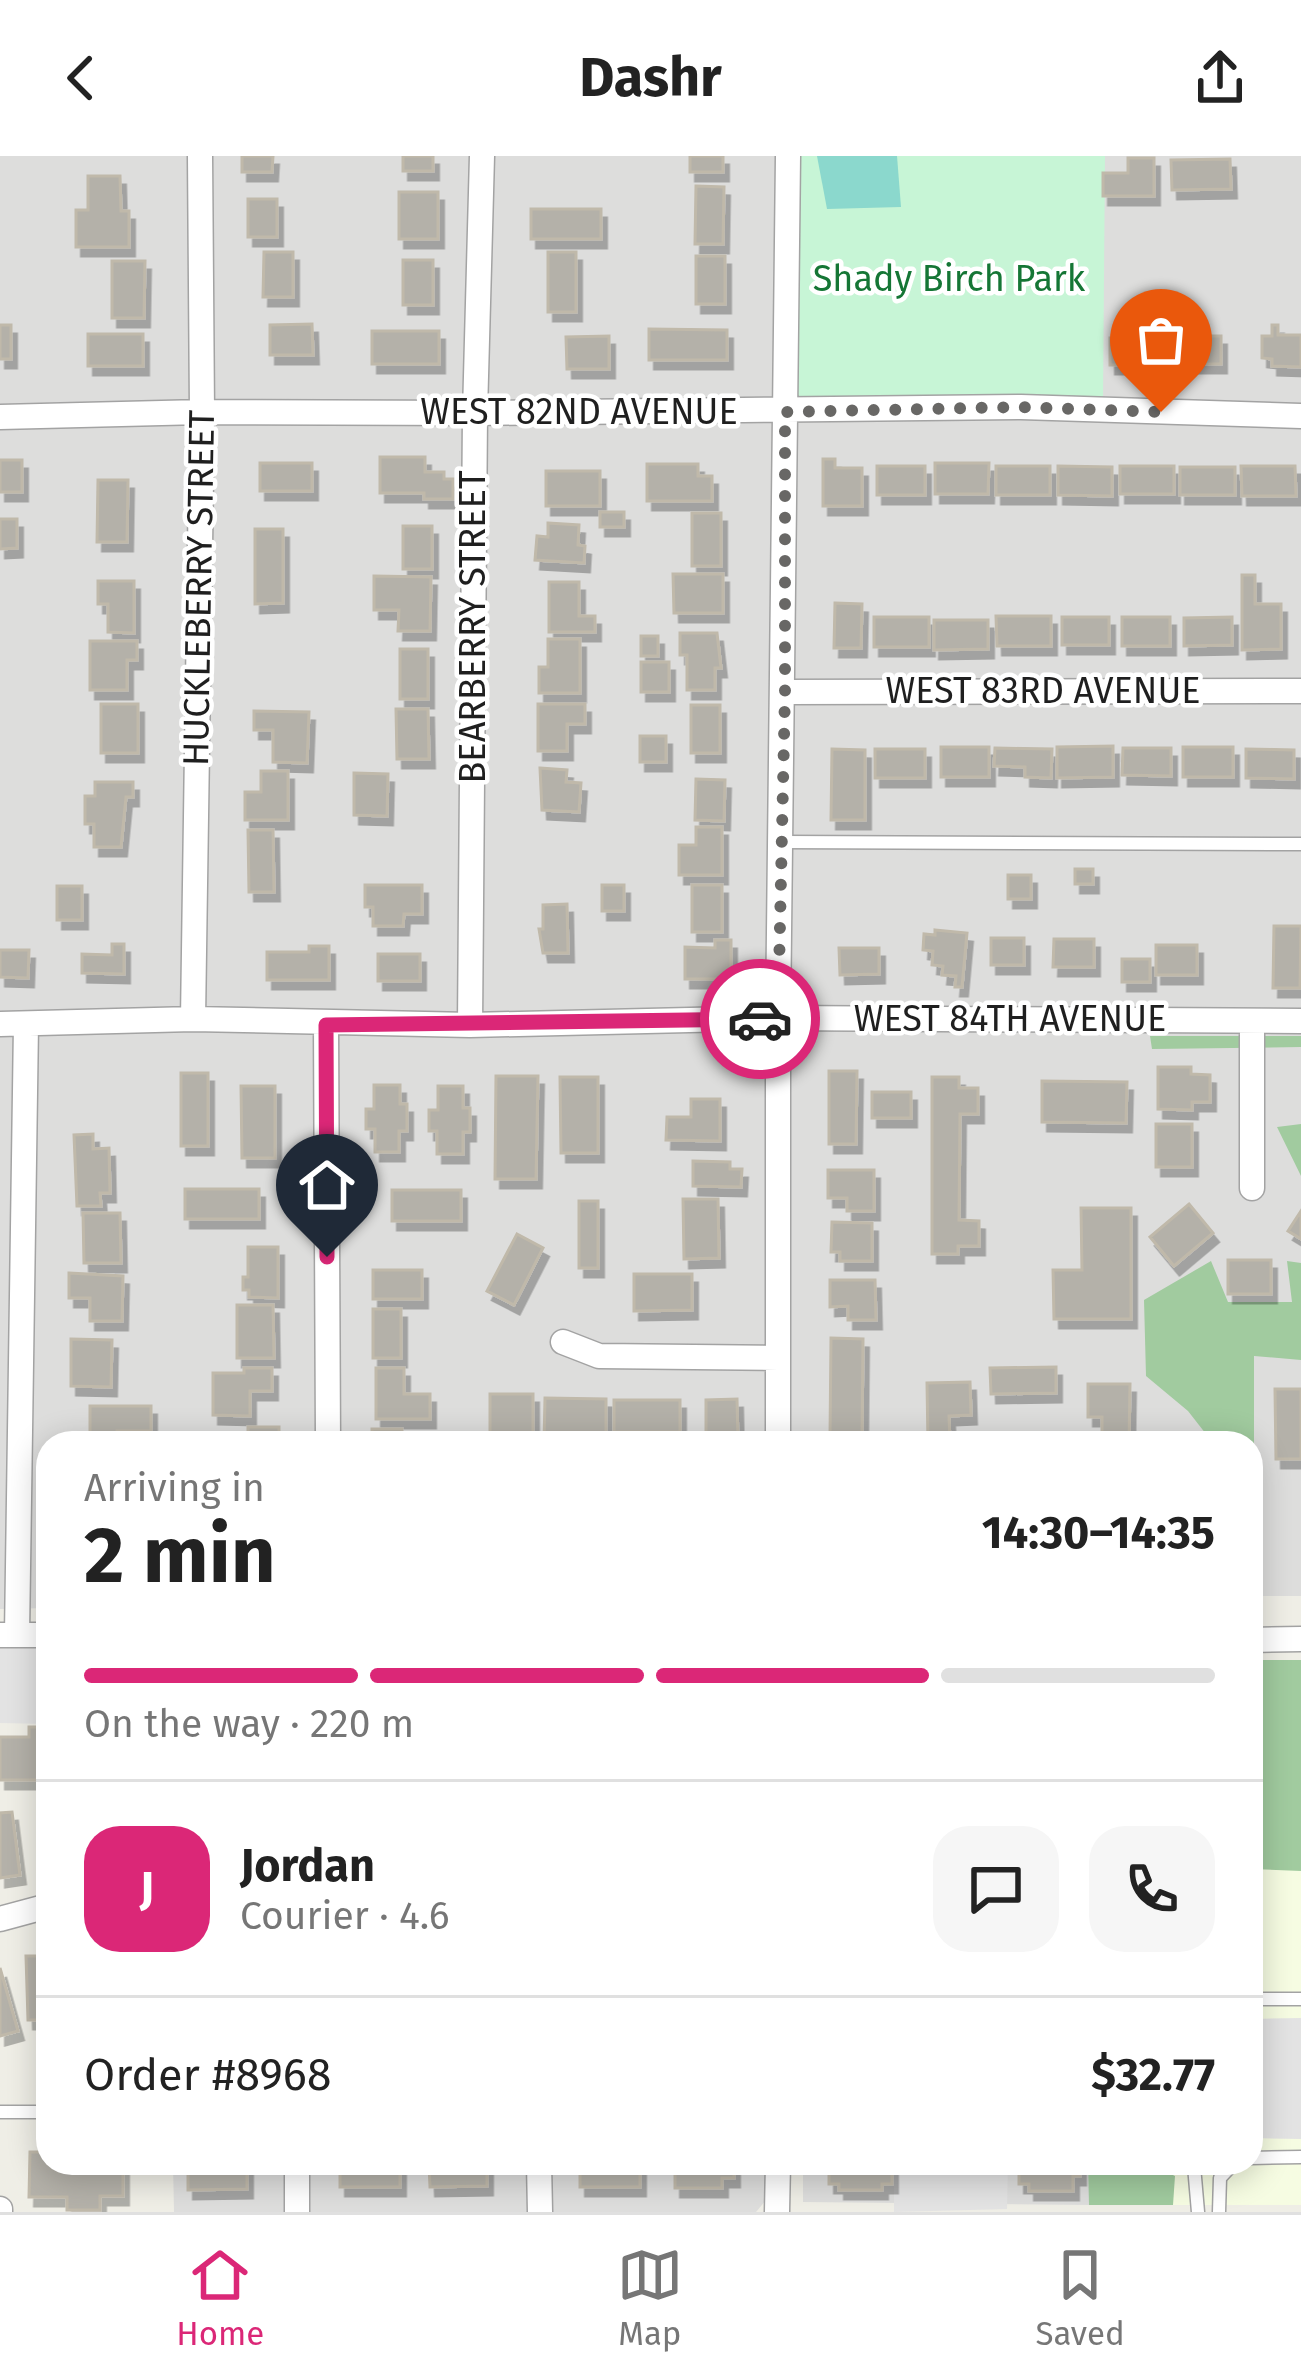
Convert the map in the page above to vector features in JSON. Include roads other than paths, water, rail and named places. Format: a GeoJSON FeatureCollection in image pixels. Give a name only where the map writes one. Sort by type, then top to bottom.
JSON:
{"type":"FeatureCollection","features":[{"type":"Feature","properties":{"kind":"street","name":"HUCKLEBERRY STREET"},"geometry":{"type":"LineString","coordinates":[[193,1019],[202,412],[200,156]]}},
{"type":"Feature","properties":{"kind":"street","name":"BEARBERRY STREET"},"geometry":{"type":"LineString","coordinates":[[470,1025],[482,156]]}},
{"type":"Feature","properties":{"kind":"street"},"geometry":{"type":"LineString","coordinates":[[778,1431],[788,156]]}},
{"type":"Feature","properties":{"kind":"street","name":"WEST 82ND AVENUE"},"geometry":{"type":"LineString","coordinates":[[0,417],[1021,407],[1301,416]]}},
{"type":"Feature","properties":{"kind":"street","name":"WEST 83RD AVENUE"},"geometry":{"type":"LineString","coordinates":[[785,692],[1301,691]]}},
{"type":"Feature","properties":{"kind":"street","name":"WEST 84TH AVENUE"},"geometry":{"type":"LineString","coordinates":[[13,1024],[193,1019],[326,1025],[778,1018],[1301,1021]]}},
{"type":"Feature","properties":{"kind":"street"},"geometry":{"type":"LineString","coordinates":[[1252,1021],[1252,1188]]}},
{"type":"Feature","properties":{"kind":"street"},"geometry":{"type":"LineString","coordinates":[[9,1635],[13,1024]]}},
{"type":"Feature","properties":{"kind":"street"},"geometry":{"type":"LineString","coordinates":[[326,1025],[328,1431]]}},
{"type":"Feature","properties":{"kind":"street"},"geometry":{"type":"LineString","coordinates":[[563,1342],[599,1356],[778,1358]]}},
{"type":"Feature","properties":{"kind":"street"},"geometry":{"type":"LineString","coordinates":[[1263,1640],[1301,1639]]}},
{"type":"Feature","properties":{"kind":"street"},"geometry":{"type":"LineString","coordinates":[[0,1919],[36,1909]]}},
{"type":"Feature","properties":{"kind":"street"},"geometry":{"type":"LineString","coordinates":[[297,2175],[297,2212]]}},
{"type":"Feature","properties":{"kind":"street"},"geometry":{"type":"LineString","coordinates":[[539,2175],[540,2212]]}},
{"type":"Feature","properties":{"kind":"street"},"geometry":{"type":"LineString","coordinates":[[777,2212],[778,2175]]}},
{"type":"Feature","properties":{"kind":"lane"},"geometry":{"type":"LineString","coordinates":[[782,842],[1301,844]]}},
{"type":"Feature","properties":{"kind":"lane"},"geometry":{"type":"LineString","coordinates":[[1263,2000],[1301,1999]]}},
{"type":"Feature","properties":{"kind":"lane"},"geometry":{"type":"LineString","coordinates":[[0,2112],[36,2112]]}},
{"type":"Feature","properties":{"kind":"lane"},"geometry":{"type":"LineString","coordinates":[[1263,2158],[1301,2157]]}},
{"type":"Feature","properties":{"kind":"lane"},"geometry":{"type":"LineString","coordinates":[[1196,2175],[1198,2212]]}},
{"type":"Feature","properties":{"kind":"lane"},"geometry":{"type":"LineString","coordinates":[[1219,2207],[1223,2175]]}},
{"type":"Feature","properties":{"kind":"park label","name":"Shady Birch Park"},"geometry":{"type":"Point","coordinates":[949,279]}}]}
